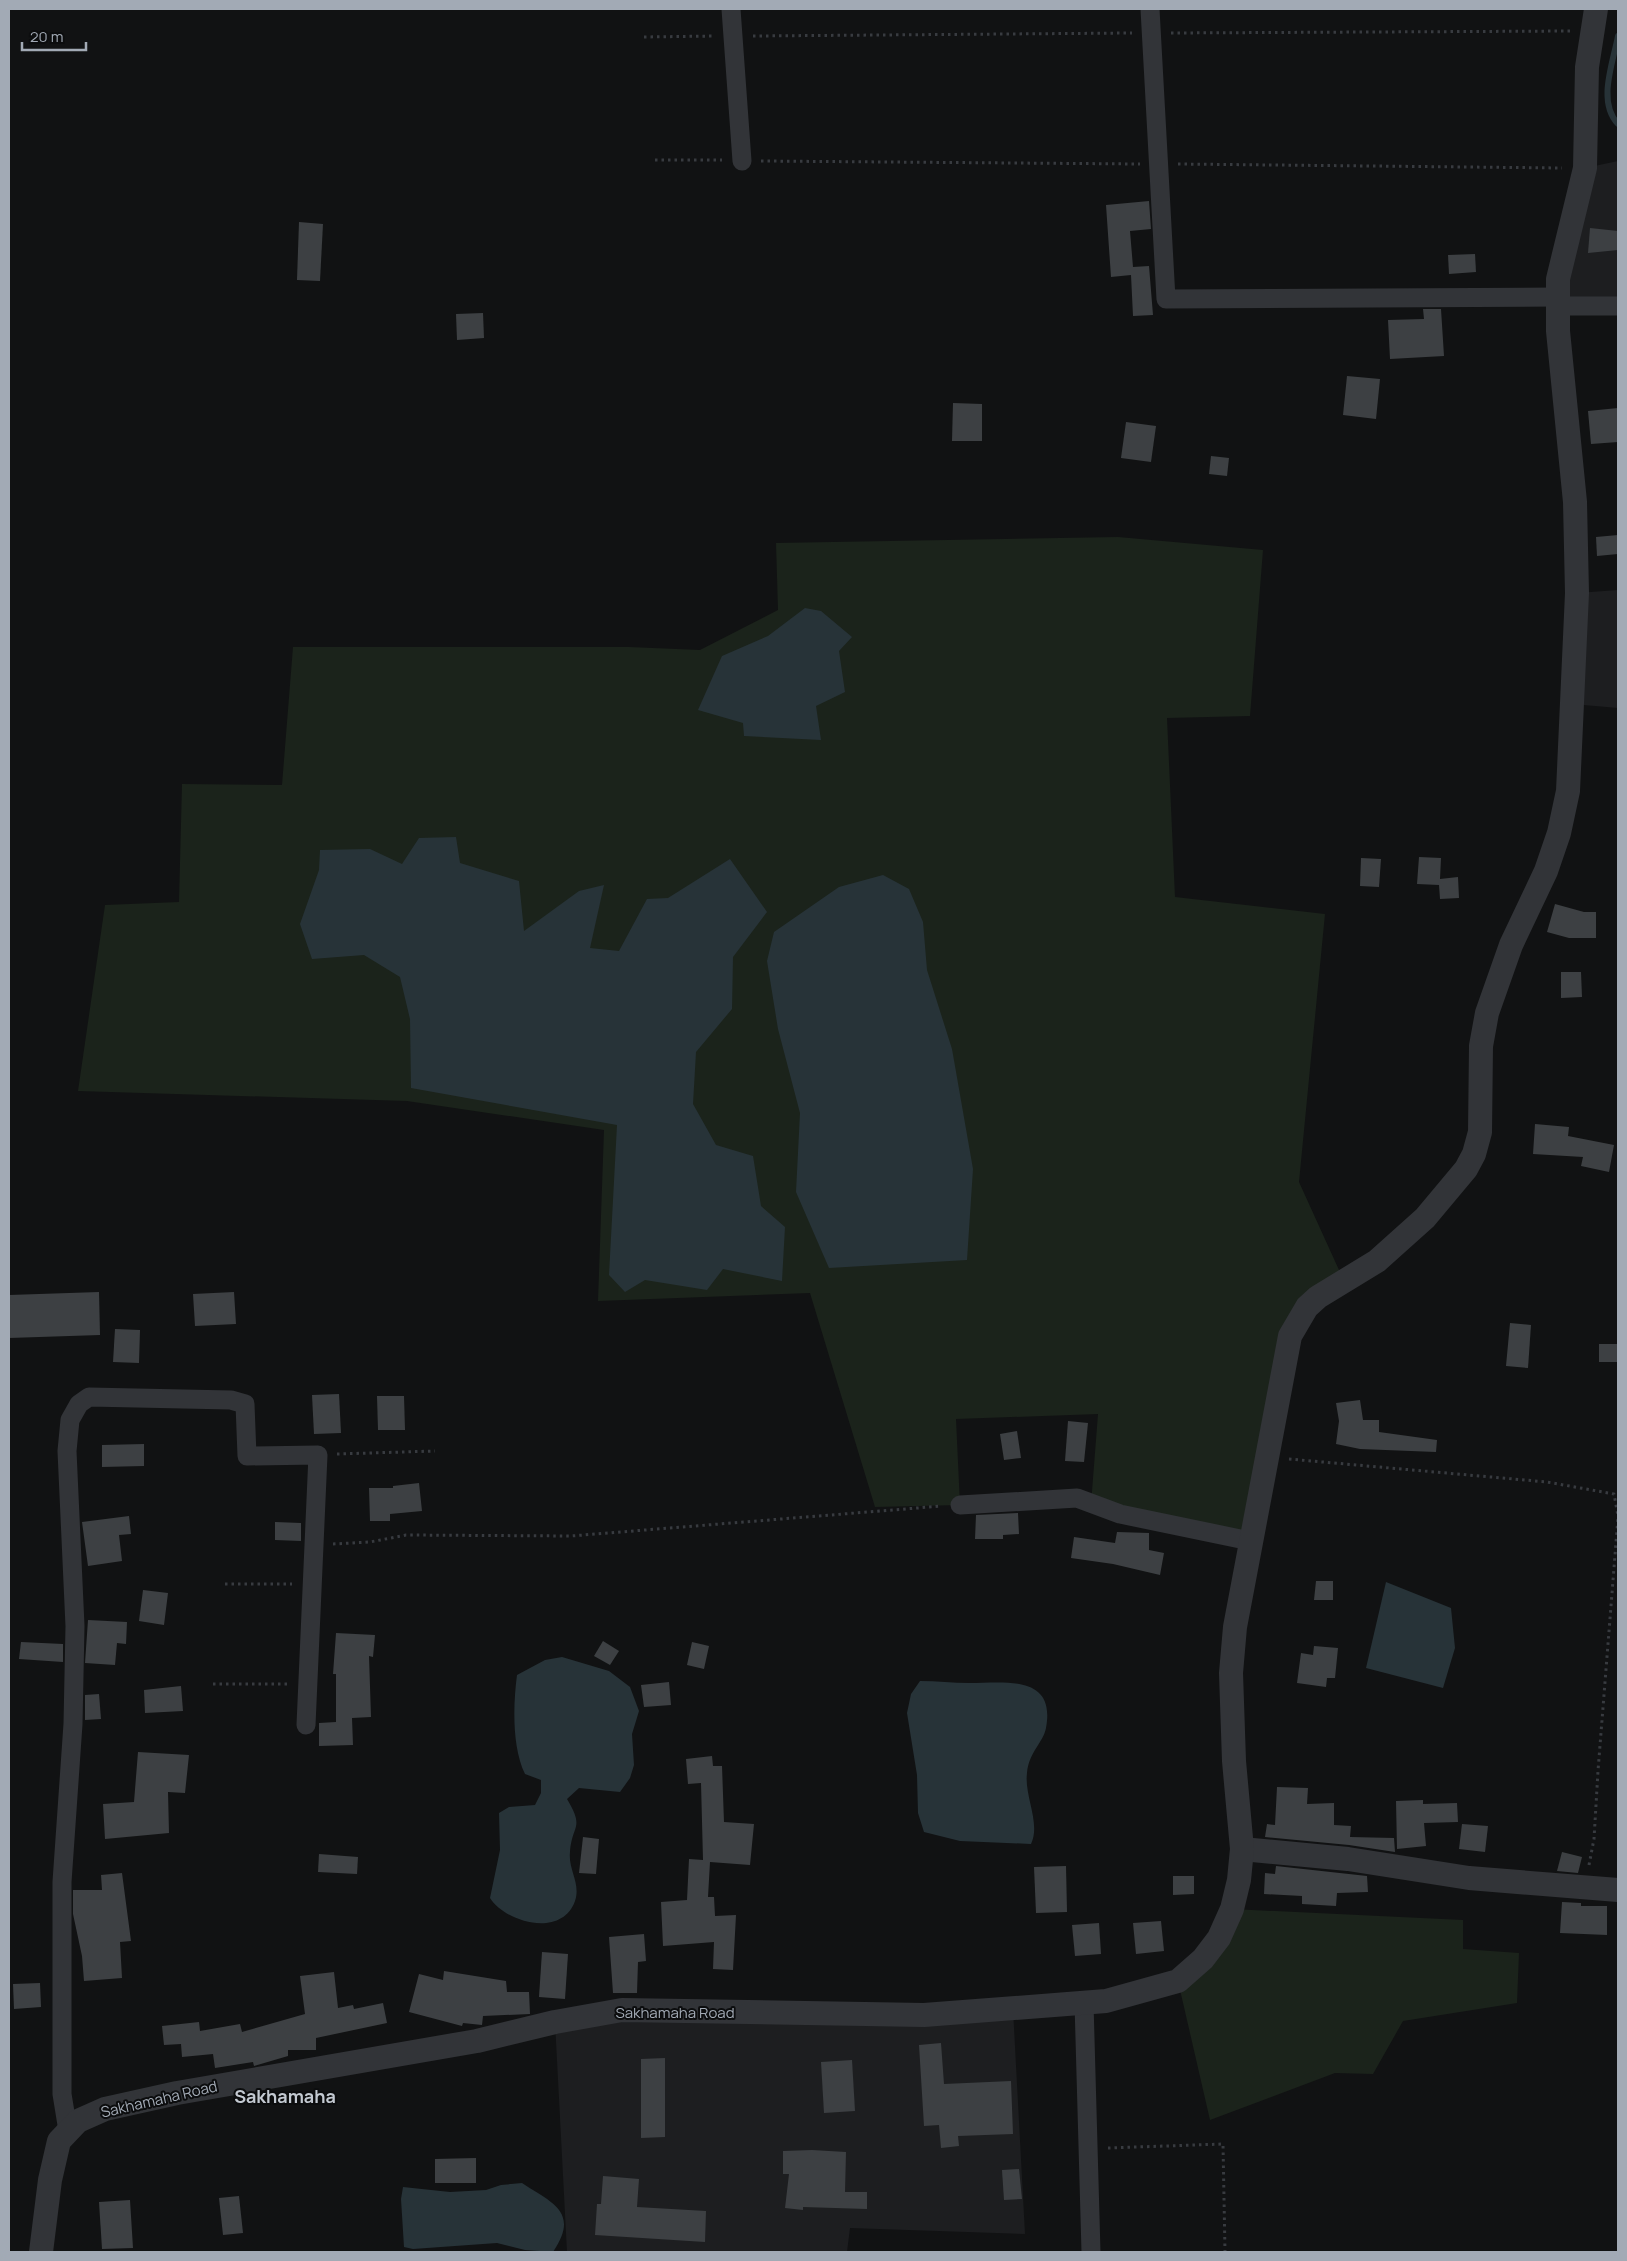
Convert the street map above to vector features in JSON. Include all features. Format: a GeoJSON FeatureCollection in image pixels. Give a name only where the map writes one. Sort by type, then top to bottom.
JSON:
{"type":"FeatureCollection","features":[{"type":"Feature","properties":{"kind":"street"},"geometry":{"type":"LineString","coordinates":[[732,9],[742,161]]}},
{"type":"Feature","properties":{"kind":"street"},"geometry":{"type":"LineString","coordinates":[[1150,9],[1166,299],[1558,301],[1618,306]]}},
{"type":"Feature","properties":{"kind":"street","name":"Sakhamaha Road"},"geometry":{"type":"LineString","coordinates":[[41,2252],[50,2180],[59,2142],[78,2122],[105,2109],[477,2041],[555,2022],[622,2010],[924,2015],[1106,2002],[1178,1981],[1203,1960],[1219,1938],[1232,1909],[1239,1880],[1242,1849],[1234,1761],[1231,1673],[1235,1627],[1290,1336],[1297,1320],[1318,1297],[1377,1261],[1425,1218],[1466,1169],[1474,1154],[1480,1132],[1482,1046],[1487,1013],[1508,954],[1546,871],[1559,833],[1568,791],[1577,594],[1575,502],[1558,331],[1558,279],[1585,168],[1587,66],[1594,20]]}},
{"type":"Feature","properties":{"kind":"street"},"geometry":{"type":"LineString","coordinates":[[68,2132],[62,2094],[62,1882],[73,1724],[75,1626],[67,1451],[70,1420],[79,1404],[89,1397],[231,1400],[245,1404],[247,1456],[318,1455],[306,1725]]}},
{"type":"Feature","properties":{"kind":"street"},"geometry":{"type":"LineString","coordinates":[[960,1505],[1077,1498],[1120,1514],[1250,1541]]}},
{"type":"Feature","properties":{"kind":"street"},"geometry":{"type":"LineString","coordinates":[[1242,1849],[1348,1859],[1469,1878],[1618,1890]]}},
{"type":"Feature","properties":{"kind":"street"},"geometry":{"type":"LineString","coordinates":[[1084,2003],[1092,2252]]}},
{"type":"Feature","properties":{"kind":"path"},"geometry":{"type":"LineString","coordinates":[[644,37],[1151,33],[1594,20]]}},
{"type":"Feature","properties":{"kind":"path"},"geometry":{"type":"LineString","coordinates":[[655,160],[1585,168]]}},
{"type":"Feature","properties":{"kind":"path"},"geometry":{"type":"LineString","coordinates":[[318,1455],[435,1451]]}},
{"type":"Feature","properties":{"kind":"path"},"geometry":{"type":"LineString","coordinates":[[1266,1456],[1547,1482],[1614,1494],[1618,1516],[1594,1839],[1584,1888]]}},
{"type":"Feature","properties":{"kind":"path"},"geometry":{"type":"LineString","coordinates":[[315,1545],[370,1542],[406,1535],[571,1536],[960,1505]]}},
{"type":"Feature","properties":{"kind":"path"},"geometry":{"type":"LineString","coordinates":[[225,1584],[313,1583]]}},
{"type":"Feature","properties":{"kind":"path"},"geometry":{"type":"LineString","coordinates":[[213,1684],[308,1684]]}},
{"type":"Feature","properties":{"kind":"path"},"geometry":{"type":"LineString","coordinates":[[1090,2149],[1222,2144],[1225,2252]]}},
{"type":"Feature","properties":{"kind":"shaded area"},"geometry":{"type":"Polygon","coordinates":[[[1618,161],[1618,306],[1558,306],[1585,168],[1618,161]]]}},
{"type":"Feature","properties":{"kind":"shaded area"},"geometry":{"type":"Polygon","coordinates":[[[1118,537],[1263,550],[1250,716],[1167,718],[1175,897],[1325,914],[1299,1182],[1344,1281],[1307,1307],[1250,1541],[1091,1504],[1098,1414],[956,1419],[960,1505],[875,1507],[810,1293],[598,1301],[604,1130],[407,1101],[78,1091],[105,905],[179,902],[182,784],[282,785],[293,647],[629,647],[700,650],[778,610],[776,543],[1118,537]]]}},
{"type":"Feature","properties":{"kind":"shaded area"},"geometry":{"type":"Polygon","coordinates":[[[1618,590],[1618,708],[1572,704],[1577,593],[1618,590]]]}},
{"type":"Feature","properties":{"kind":"shaded area"},"geometry":{"type":"Polygon","coordinates":[[[805,608],[821,611],[852,637],[839,651],[845,692],[816,706],[821,740],[744,736],[743,723],[698,710],[722,656],[768,636],[805,608]]]}},
{"type":"Feature","properties":{"kind":"shaded area"},"geometry":{"type":"Polygon","coordinates":[[[456,837],[460,863],[519,881],[524,931],[579,891],[604,885],[590,948],[619,951],[647,899],[668,898],[730,859],[767,912],[733,957],[732,1009],[696,1052],[693,1104],[716,1145],[753,1156],[761,1206],[785,1227],[782,1281],[723,1269],[707,1290],[645,1280],[625,1292],[609,1275],[617,1125],[411,1088],[410,1019],[400,977],[364,955],[312,959],[300,924],[319,870],[320,850],[370,849],[402,864],[419,838],[456,837]]]}},
{"type":"Feature","properties":{"kind":"shaded area"},"geometry":{"type":"Polygon","coordinates":[[[883,875],[909,889],[923,922],[927,970],[952,1049],[973,1169],[967,1260],[829,1268],[796,1192],[800,1113],[778,1029],[767,961],[774,932],[839,887],[883,875]]]}},
{"type":"Feature","properties":{"kind":"shaded area"},"geometry":{"type":"Polygon","coordinates":[[[1386,1582],[1451,1608],[1455,1648],[1443,1688],[1366,1668],[1386,1582]]]}},
{"type":"Feature","properties":{"kind":"shaded area"},"geometry":{"type":"Polygon","coordinates":[[[562,1657],[609,1671],[630,1687],[639,1711],[632,1734],[634,1765],[630,1778],[620,1792],[579,1788],[567,1799],[576,1822],[570,1852],[571,1865],[576,1882],[575,1901],[568,1913],[558,1920],[547,1923],[534,1923],[520,1920],[508,1914],[490,1898],[500,1850],[499,1813],[509,1807],[535,1805],[541,1793],[541,1780],[525,1774],[518,1751],[514,1712],[517,1675],[545,1660],[562,1657]]]}},
{"type":"Feature","properties":{"kind":"shaded area"},"geometry":{"type":"Polygon","coordinates":[[[920,1681],[1012,1683],[1025,1685],[1036,1690],[1043,1698],[1047,1711],[1046,1728],[1030,1759],[1027,1773],[1034,1827],[1034,1836],[1031,1844],[960,1841],[924,1832],[918,1813],[917,1775],[907,1713],[911,1694],[920,1681]]]}},
{"type":"Feature","properties":{"kind":"shaded area"},"geometry":{"type":"Polygon","coordinates":[[[1232,1909],[1463,1920],[1463,1949],[1519,1953],[1517,2003],[1403,2021],[1373,2074],[1335,2073],[1210,2120],[1178,1981],[1232,1909]]]}},
{"type":"Feature","properties":{"kind":"shaded area"},"geometry":{"type":"Polygon","coordinates":[[[1013,2009],[1025,2234],[850,2228],[847,2252],[567,2252],[555,2022],[1013,2009]]]}},
{"type":"Feature","properties":{"kind":"shaded area"},"geometry":{"type":"Polygon","coordinates":[[[522,2183],[551,2202],[563,2217],[564,2227],[561,2238],[553,2252],[525,2250],[497,2243],[413,2249],[404,2247],[401,2199],[403,2187],[450,2192],[486,2190],[501,2185],[522,2183]]]}},
{"type":"Feature","properties":{"kind":"building"},"geometry":{"type":"Polygon","coordinates":[[[1149,201],[1151,229],[1130,231],[1133,267],[1149,266],[1153,315],[1133,316],[1131,275],[1111,277],[1106,205],[1149,201]]]}},
{"type":"Feature","properties":{"kind":"building"},"geometry":{"type":"Polygon","coordinates":[[[299,222],[323,224],[320,281],[297,280],[299,222]]]}},
{"type":"Feature","properties":{"kind":"building"},"geometry":{"type":"Polygon","coordinates":[[[1590,228],[1618,231],[1618,250],[1588,253],[1590,228]]]}},
{"type":"Feature","properties":{"kind":"building"},"geometry":{"type":"Polygon","coordinates":[[[1475,254],[1476,272],[1449,274],[1448,255],[1475,254]]]}},
{"type":"Feature","properties":{"kind":"building"},"geometry":{"type":"Polygon","coordinates":[[[1423,309],[1441,309],[1444,356],[1390,359],[1388,320],[1424,319],[1423,309]]]}},
{"type":"Feature","properties":{"kind":"building"},"geometry":{"type":"Polygon","coordinates":[[[483,313],[484,338],[457,340],[456,314],[483,313]]]}},
{"type":"Feature","properties":{"kind":"building"},"geometry":{"type":"Polygon","coordinates":[[[1347,376],[1380,379],[1376,419],[1343,415],[1347,376]]]}},
{"type":"Feature","properties":{"kind":"building"},"geometry":{"type":"Polygon","coordinates":[[[953,403],[982,404],[982,441],[952,441],[953,403]]]}},
{"type":"Feature","properties":{"kind":"building"},"geometry":{"type":"Polygon","coordinates":[[[1618,408],[1618,442],[1591,444],[1588,411],[1618,408]]]}},
{"type":"Feature","properties":{"kind":"building"},"geometry":{"type":"Polygon","coordinates":[[[1126,422],[1156,426],[1151,462],[1121,458],[1126,422]]]}},
{"type":"Feature","properties":{"kind":"building"},"geometry":{"type":"Polygon","coordinates":[[[1211,456],[1229,458],[1227,476],[1209,474],[1211,456]]]}},
{"type":"Feature","properties":{"kind":"building"},"geometry":{"type":"Polygon","coordinates":[[[1618,535],[1618,554],[1597,556],[1596,537],[1618,535]]]}},
{"type":"Feature","properties":{"kind":"building"},"geometry":{"type":"Polygon","coordinates":[[[1419,857],[1441,858],[1440,879],[1458,877],[1459,898],[1440,899],[1439,885],[1417,884],[1419,857]]]}},
{"type":"Feature","properties":{"kind":"building"},"geometry":{"type":"Polygon","coordinates":[[[1361,858],[1381,859],[1379,887],[1360,886],[1361,858]]]}},
{"type":"Feature","properties":{"kind":"building"},"geometry":{"type":"Polygon","coordinates":[[[1555,904],[1584,912],[1596,912],[1596,938],[1569,938],[1547,932],[1555,904]]]}},
{"type":"Feature","properties":{"kind":"building"},"geometry":{"type":"Polygon","coordinates":[[[1561,972],[1581,972],[1582,997],[1561,998],[1561,972]]]}},
{"type":"Feature","properties":{"kind":"building"},"geometry":{"type":"Polygon","coordinates":[[[1535,1124],[1569,1127],[1568,1136],[1614,1145],[1609,1172],[1581,1166],[1583,1157],[1533,1154],[1535,1124]]]}},
{"type":"Feature","properties":{"kind":"building"},"geometry":{"type":"Polygon","coordinates":[[[99,1292],[100,1335],[9,1338],[9,1295],[99,1292]]]}},
{"type":"Feature","properties":{"kind":"building"},"geometry":{"type":"Polygon","coordinates":[[[234,1292],[236,1324],[195,1326],[193,1294],[234,1292]]]}},
{"type":"Feature","properties":{"kind":"building"},"geometry":{"type":"Polygon","coordinates":[[[1510,1323],[1531,1325],[1528,1368],[1506,1366],[1510,1323]]]}},
{"type":"Feature","properties":{"kind":"building"},"geometry":{"type":"Polygon","coordinates":[[[115,1329],[140,1330],[139,1363],[113,1362],[115,1329]]]}},
{"type":"Feature","properties":{"kind":"building"},"geometry":{"type":"Polygon","coordinates":[[[1599,1344],[1618,1344],[1618,1362],[1599,1362],[1599,1344]]]}},
{"type":"Feature","properties":{"kind":"building"},"geometry":{"type":"Polygon","coordinates":[[[339,1394],[341,1433],[314,1434],[312,1395],[339,1394]]]}},
{"type":"Feature","properties":{"kind":"building"},"geometry":{"type":"Polygon","coordinates":[[[377,1396],[404,1396],[405,1430],[378,1430],[377,1396]]]}},
{"type":"Feature","properties":{"kind":"building"},"geometry":{"type":"Polygon","coordinates":[[[1360,1400],[1363,1420],[1379,1420],[1379,1432],[1437,1440],[1436,1452],[1360,1449],[1336,1444],[1339,1421],[1336,1403],[1360,1400]]]}},
{"type":"Feature","properties":{"kind":"building"},"geometry":{"type":"Polygon","coordinates":[[[1068,1421],[1088,1423],[1084,1462],[1065,1461],[1068,1421]]]}},
{"type":"Feature","properties":{"kind":"building"},"geometry":{"type":"Polygon","coordinates":[[[1017,1431],[1021,1458],[1004,1460],[1000,1434],[1017,1431]]]}},
{"type":"Feature","properties":{"kind":"building"},"geometry":{"type":"Polygon","coordinates":[[[144,1444],[144,1466],[102,1467],[102,1445],[144,1444]]]}},
{"type":"Feature","properties":{"kind":"building"},"geometry":{"type":"Polygon","coordinates":[[[419,1483],[422,1511],[390,1514],[390,1521],[370,1521],[369,1488],[393,1488],[393,1486],[419,1483]]]}},
{"type":"Feature","properties":{"kind":"building"},"geometry":{"type":"Polygon","coordinates":[[[1018,1513],[1019,1534],[1003,1535],[1003,1539],[975,1539],[976,1515],[1018,1513]]]}},
{"type":"Feature","properties":{"kind":"building"},"geometry":{"type":"Polygon","coordinates":[[[129,1516],[131,1534],[119,1535],[122,1561],[88,1566],[82,1522],[129,1516]]]}},
{"type":"Feature","properties":{"kind":"building"},"geometry":{"type":"Polygon","coordinates":[[[275,1522],[301,1523],[301,1541],[275,1540],[275,1522]]]}},
{"type":"Feature","properties":{"kind":"building"},"geometry":{"type":"Polygon","coordinates":[[[1117,1532],[1149,1533],[1149,1550],[1164,1553],[1160,1575],[1113,1564],[1071,1558],[1074,1537],[1115,1543],[1117,1532]]]}},
{"type":"Feature","properties":{"kind":"building"},"geometry":{"type":"Polygon","coordinates":[[[1316,1581],[1333,1581],[1333,1600],[1314,1600],[1316,1581]]]}},
{"type":"Feature","properties":{"kind":"building"},"geometry":{"type":"Polygon","coordinates":[[[143,1590],[168,1593],[164,1625],[139,1621],[143,1590]]]}},
{"type":"Feature","properties":{"kind":"building"},"geometry":{"type":"Polygon","coordinates":[[[88,1620],[127,1622],[126,1644],[117,1643],[115,1665],[85,1663],[88,1620]]]}},
{"type":"Feature","properties":{"kind":"building"},"geometry":{"type":"Polygon","coordinates":[[[336,1633],[375,1635],[373,1657],[369,1656],[371,1717],[352,1718],[353,1745],[319,1746],[319,1723],[336,1722],[336,1674],[333,1674],[336,1633]]]}},
{"type":"Feature","properties":{"kind":"building"},"geometry":{"type":"Polygon","coordinates":[[[603,1641],[619,1651],[610,1665],[594,1656],[603,1641]]]}},
{"type":"Feature","properties":{"kind":"building"},"geometry":{"type":"Polygon","coordinates":[[[21,1642],[63,1644],[63,1662],[19,1659],[21,1642]]]}},
{"type":"Feature","properties":{"kind":"building"},"geometry":{"type":"Polygon","coordinates":[[[692,1642],[709,1646],[704,1669],[687,1665],[692,1642]]]}},
{"type":"Feature","properties":{"kind":"building"},"geometry":{"type":"Polygon","coordinates":[[[1314,1646],[1338,1648],[1335,1678],[1327,1678],[1326,1687],[1297,1683],[1301,1653],[1313,1655],[1314,1646]]]}},
{"type":"Feature","properties":{"kind":"building"},"geometry":{"type":"Polygon","coordinates":[[[669,1682],[671,1705],[644,1707],[641,1685],[669,1682]]]}},
{"type":"Feature","properties":{"kind":"building"},"geometry":{"type":"Polygon","coordinates":[[[181,1686],[183,1711],[145,1713],[144,1690],[181,1686]]]}},
{"type":"Feature","properties":{"kind":"building"},"geometry":{"type":"Polygon","coordinates":[[[99,1694],[101,1719],[85,1720],[85,1695],[99,1694]]]}},
{"type":"Feature","properties":{"kind":"building"},"geometry":{"type":"Polygon","coordinates":[[[138,1752],[189,1755],[185,1793],[168,1792],[169,1833],[105,1839],[103,1804],[134,1802],[138,1752]]]}},
{"type":"Feature","properties":{"kind":"building"},"geometry":{"type":"Polygon","coordinates":[[[712,1756],[713,1766],[722,1766],[724,1822],[754,1824],[750,1865],[710,1862],[708,1897],[714,1897],[715,1916],[736,1915],[733,1970],[713,1969],[714,1942],[663,1946],[661,1902],[687,1900],[689,1859],[703,1860],[701,1783],[688,1784],[686,1759],[712,1756]]]}},
{"type":"Feature","properties":{"kind":"building"},"geometry":{"type":"Polygon","coordinates":[[[1277,1787],[1308,1788],[1307,1804],[1334,1803],[1334,1825],[1351,1826],[1350,1837],[1394,1838],[1395,1852],[1349,1845],[1265,1837],[1267,1824],[1275,1825],[1277,1787]]]}},
{"type":"Feature","properties":{"kind":"building"},"geometry":{"type":"Polygon","coordinates":[[[1423,1800],[1423,1804],[1457,1803],[1458,1822],[1424,1823],[1426,1846],[1397,1849],[1396,1801],[1423,1800]]]}},
{"type":"Feature","properties":{"kind":"building"},"geometry":{"type":"Polygon","coordinates":[[[1462,1824],[1488,1826],[1485,1852],[1459,1849],[1462,1824]]]}},
{"type":"Feature","properties":{"kind":"building"},"geometry":{"type":"Polygon","coordinates":[[[583,1837],[599,1839],[596,1874],[579,1873],[583,1837]]]}},
{"type":"Feature","properties":{"kind":"building"},"geometry":{"type":"Polygon","coordinates":[[[1562,1852],[1582,1857],[1578,1873],[1557,1871],[1562,1852]]]}},
{"type":"Feature","properties":{"kind":"building"},"geometry":{"type":"Polygon","coordinates":[[[319,1854],[358,1857],[357,1874],[318,1872],[319,1854]]]}},
{"type":"Feature","properties":{"kind":"building"},"geometry":{"type":"Polygon","coordinates":[[[1066,1866],[1067,1912],[1036,1913],[1034,1867],[1066,1866]]]}},
{"type":"Feature","properties":{"kind":"building"},"geometry":{"type":"Polygon","coordinates":[[[1276,1866],[1367,1876],[1368,1892],[1337,1893],[1336,1906],[1302,1904],[1302,1896],[1264,1894],[1265,1873],[1275,1874],[1276,1866]]]}},
{"type":"Feature","properties":{"kind":"building"},"geometry":{"type":"Polygon","coordinates":[[[122,1873],[131,1941],[120,1942],[122,1978],[84,1981],[82,1956],[73,1914],[73,1890],[102,1890],[101,1875],[122,1873]]]}},
{"type":"Feature","properties":{"kind":"building"},"geometry":{"type":"Polygon","coordinates":[[[1173,1876],[1194,1876],[1194,1894],[1173,1895],[1173,1876]]]}},
{"type":"Feature","properties":{"kind":"building"},"geometry":{"type":"Polygon","coordinates":[[[1562,1902],[1581,1903],[1581,1906],[1607,1906],[1607,1935],[1560,1933],[1562,1902]]]}},
{"type":"Feature","properties":{"kind":"building"},"geometry":{"type":"Polygon","coordinates":[[[1161,1921],[1164,1951],[1136,1954],[1133,1923],[1161,1921]]]}},
{"type":"Feature","properties":{"kind":"building"},"geometry":{"type":"Polygon","coordinates":[[[1099,1923],[1101,1954],[1075,1956],[1072,1925],[1099,1923]]]}},
{"type":"Feature","properties":{"kind":"building"},"geometry":{"type":"Polygon","coordinates":[[[644,1934],[646,1961],[638,1962],[637,1993],[613,1993],[609,1937],[644,1934]]]}},
{"type":"Feature","properties":{"kind":"building"},"geometry":{"type":"Polygon","coordinates":[[[542,1952],[568,1954],[565,1999],[539,1997],[542,1952]]]}},
{"type":"Feature","properties":{"kind":"building"},"geometry":{"type":"Polygon","coordinates":[[[444,1971],[506,1981],[507,1992],[529,1992],[530,2014],[483,2016],[482,2025],[463,2023],[462,2026],[409,2012],[419,1974],[443,1980],[444,1971]]]}},
{"type":"Feature","properties":{"kind":"building"},"geometry":{"type":"Polygon","coordinates":[[[334,1972],[338,2008],[353,2005],[354,2009],[383,2003],[387,2023],[316,2038],[316,2050],[288,2050],[288,2056],[254,2066],[253,2062],[215,2068],[213,2054],[182,2057],[181,2044],[164,2045],[162,2026],[199,2022],[200,2031],[240,2024],[242,2032],[305,2014],[300,1976],[334,1972]]]}},
{"type":"Feature","properties":{"kind":"building"},"geometry":{"type":"Polygon","coordinates":[[[40,1983],[41,2007],[14,2009],[13,1984],[40,1983]]]}},
{"type":"Feature","properties":{"kind":"building"},"geometry":{"type":"Polygon","coordinates":[[[941,2043],[944,2084],[1011,2081],[1013,2134],[958,2136],[959,2146],[941,2148],[939,2125],[924,2126],[919,2045],[941,2043]]]}},
{"type":"Feature","properties":{"kind":"building"},"geometry":{"type":"Polygon","coordinates":[[[665,2058],[665,2137],[641,2138],[641,2059],[665,2058]]]}},
{"type":"Feature","properties":{"kind":"building"},"geometry":{"type":"Polygon","coordinates":[[[852,2060],[855,2111],[824,2113],[821,2062],[852,2060]]]}},
{"type":"Feature","properties":{"kind":"building"},"geometry":{"type":"Polygon","coordinates":[[[783,2151],[846,2152],[845,2192],[867,2192],[867,2209],[803,2207],[803,2210],[785,2208],[789,2174],[783,2174],[783,2151]]]}},
{"type":"Feature","properties":{"kind":"building"},"geometry":{"type":"Polygon","coordinates":[[[476,2158],[476,2183],[435,2183],[435,2159],[476,2158]]]}},
{"type":"Feature","properties":{"kind":"building"},"geometry":{"type":"Polygon","coordinates":[[[1019,2169],[1022,2199],[1004,2200],[1002,2170],[1019,2169]]]}},
{"type":"Feature","properties":{"kind":"building"},"geometry":{"type":"Polygon","coordinates":[[[603,2176],[639,2179],[637,2207],[706,2211],[705,2242],[595,2235],[597,2204],[601,2204],[603,2176]]]}},
{"type":"Feature","properties":{"kind":"building"},"geometry":{"type":"Polygon","coordinates":[[[239,2196],[243,2233],[223,2235],[219,2198],[239,2196]]]}},
{"type":"Feature","properties":{"kind":"building"},"geometry":{"type":"Polygon","coordinates":[[[130,2200],[133,2248],[102,2249],[99,2202],[130,2200]]]}},
{"type":"Feature","properties":{"kind":"waterway"},"geometry":{"type":"LineString","coordinates":[[1618,36],[1610,70],[1607,94],[1608,105],[1618,124]]}},
{"type":"Feature","properties":{"kind":"district","name":"Sakhamaha"},"geometry":{"type":"Point","coordinates":[285,2096]}}]}
